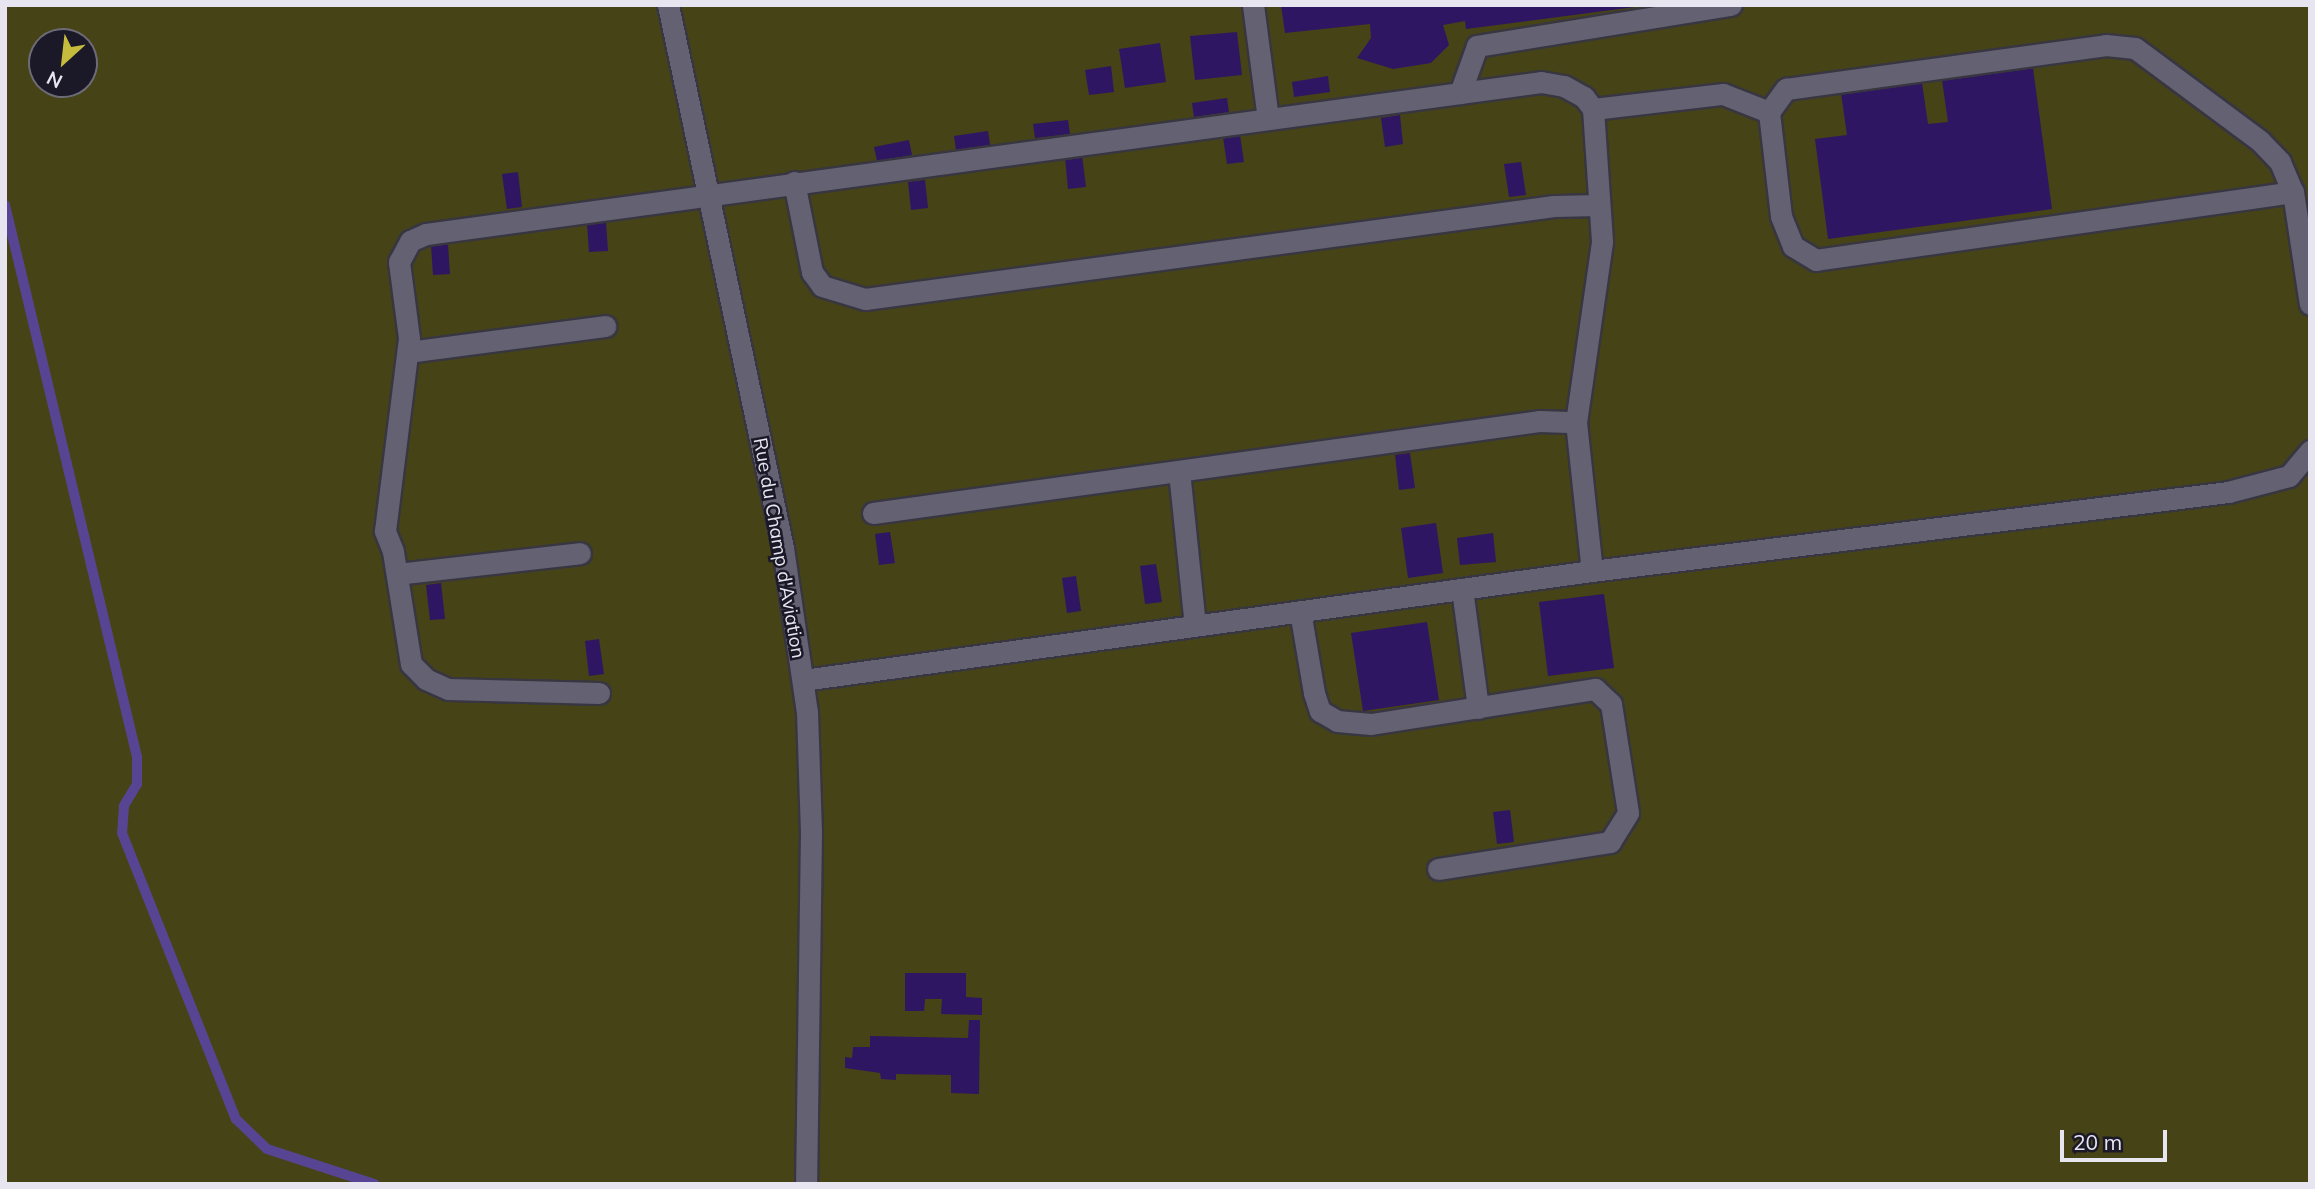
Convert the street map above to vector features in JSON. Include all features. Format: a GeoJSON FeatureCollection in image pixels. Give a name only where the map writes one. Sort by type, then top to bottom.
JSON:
{"type":"FeatureCollection","features":[{"type":"Feature","properties":{"kind":"street","name":"Rue du Champ d'Aviation"},"geometry":{"type":"LineString","coordinates":[[668,5],[783,548],[803,680],[811,831],[806,1184]]}},
{"type":"Feature","properties":{"kind":"street"},"geometry":{"type":"LineString","coordinates":[[1253,5],[1268,119]]}},
{"type":"Feature","properties":{"kind":"street"},"geometry":{"type":"LineString","coordinates":[[1460,93],[1477,46],[1731,5]]}},
{"type":"Feature","properties":{"kind":"street"},"geometry":{"type":"LineString","coordinates":[[2293,192],[1816,260],[1793,246],[1782,216],[1769,112],[1786,89],[2106,45],[2135,48],[2260,141],[2280,162],[2293,192],[2310,304]]}},
{"type":"Feature","properties":{"kind":"street"},"geometry":{"type":"LineString","coordinates":[[599,694],[449,689],[426,679],[411,664],[397,574],[385,531],[408,352],[399,262],[410,240],[426,234],[1541,82],[1564,86],[1584,97],[1593,109],[1601,273],[1576,422],[1592,571]]}},
{"type":"Feature","properties":{"kind":"street"},"geometry":{"type":"LineString","coordinates":[[1593,109],[1723,94],[1769,112]]}},
{"type":"Feature","properties":{"kind":"street"},"geometry":{"type":"LineString","coordinates":[[786,184],[812,272],[822,286],[865,299],[1554,206],[1598,205]]}},
{"type":"Feature","properties":{"kind":"street"},"geometry":{"type":"LineString","coordinates":[[408,352],[605,326]]}},
{"type":"Feature","properties":{"kind":"street"},"geometry":{"type":"LineString","coordinates":[[873,513],[1539,421],[1576,422]]}},
{"type":"Feature","properties":{"kind":"street"},"geometry":{"type":"LineString","coordinates":[[803,680],[1592,571],[2228,492],[2289,476],[2310,450]]}},
{"type":"Feature","properties":{"kind":"street"},"geometry":{"type":"LineString","coordinates":[[1179,471],[1195,625]]}},
{"type":"Feature","properties":{"kind":"street"},"geometry":{"type":"LineString","coordinates":[[397,574],[580,553]]}},
{"type":"Feature","properties":{"kind":"street"},"geometry":{"type":"LineString","coordinates":[[1461,589],[1478,708]]}},
{"type":"Feature","properties":{"kind":"street"},"geometry":{"type":"LineString","coordinates":[[1300,611],[1317,702],[1320,710],[1337,721],[1371,724],[1595,689],[1611,704],[1628,813],[1610,842],[1437,869]]}},
{"type":"Feature","properties":{"kind":"shaded area"},"geometry":{"type":"Polygon","coordinates":[[[5,5],[2310,5],[2310,1184],[5,1184],[5,5]]]}},
{"type":"Feature","properties":{"kind":"building"},"geometry":{"type":"Polygon","coordinates":[[[1281,5],[1635,7],[1466,29],[1465,21],[1443,25],[1449,45],[1431,63],[1393,69],[1357,58],[1371,38],[1370,24],[1285,33],[1281,5]]]}},
{"type":"Feature","properties":{"kind":"building"},"geometry":{"type":"Polygon","coordinates":[[[1237,32],[1242,75],[1195,80],[1190,36],[1237,32]]]}},
{"type":"Feature","properties":{"kind":"building"},"geometry":{"type":"Polygon","coordinates":[[[1160,43],[1166,82],[1125,88],[1119,49],[1160,43]]]}},
{"type":"Feature","properties":{"kind":"building"},"geometry":{"type":"Polygon","coordinates":[[[1111,66],[1114,92],[1089,95],[1085,70],[1111,66]]]}},
{"type":"Feature","properties":{"kind":"building"},"geometry":{"type":"Polygon","coordinates":[[[2033,68],[2052,209],[1828,239],[1815,139],[1847,135],[1841,93],[1922,83],[1928,124],[1948,122],[1942,80],[2033,68]]]}},
{"type":"Feature","properties":{"kind":"building"},"geometry":{"type":"Polygon","coordinates":[[[1328,76],[1330,92],[1294,97],[1292,82],[1328,76]]]}},
{"type":"Feature","properties":{"kind":"building"},"geometry":{"type":"Polygon","coordinates":[[[1227,98],[1229,112],[1194,117],[1192,103],[1227,98]]]}},
{"type":"Feature","properties":{"kind":"building"},"geometry":{"type":"Polygon","coordinates":[[[1400,115],[1403,144],[1385,147],[1381,118],[1400,115]]]}},
{"type":"Feature","properties":{"kind":"building"},"geometry":{"type":"Polygon","coordinates":[[[1068,120],[1070,134],[1035,138],[1033,124],[1068,120]]]}},
{"type":"Feature","properties":{"kind":"building"},"geometry":{"type":"Polygon","coordinates":[[[988,131],[990,145],[956,150],[954,136],[988,131]]]}},
{"type":"Feature","properties":{"kind":"building"},"geometry":{"type":"Polygon","coordinates":[[[1240,135],[1244,162],[1227,164],[1223,137],[1240,135]]]}},
{"type":"Feature","properties":{"kind":"building"},"geometry":{"type":"Polygon","coordinates":[[[909,140],[912,155],[877,161],[874,147],[909,140]]]}},
{"type":"Feature","properties":{"kind":"building"},"geometry":{"type":"Polygon","coordinates":[[[1082,155],[1086,187],[1068,189],[1065,158],[1082,155]]]}},
{"type":"Feature","properties":{"kind":"building"},"geometry":{"type":"Polygon","coordinates":[[[1521,162],[1526,195],[1509,197],[1504,164],[1521,162]]]}},
{"type":"Feature","properties":{"kind":"building"},"geometry":{"type":"Polygon","coordinates":[[[518,172],[522,207],[507,209],[502,174],[518,172]]]}},
{"type":"Feature","properties":{"kind":"building"},"geometry":{"type":"Polygon","coordinates":[[[925,180],[928,208],[911,210],[908,182],[925,180]]]}},
{"type":"Feature","properties":{"kind":"building"},"geometry":{"type":"Polygon","coordinates":[[[606,222],[608,251],[589,252],[587,224],[606,222]]]}},
{"type":"Feature","properties":{"kind":"building"},"geometry":{"type":"Polygon","coordinates":[[[448,244],[450,274],[433,275],[431,245],[448,244]]]}},
{"type":"Feature","properties":{"kind":"building"},"geometry":{"type":"Polygon","coordinates":[[[1410,453],[1415,488],[1399,490],[1395,455],[1410,453]]]}},
{"type":"Feature","properties":{"kind":"building"},"geometry":{"type":"Polygon","coordinates":[[[1436,523],[1443,573],[1408,578],[1401,528],[1436,523]]]}},
{"type":"Feature","properties":{"kind":"building"},"geometry":{"type":"Polygon","coordinates":[[[890,532],[895,563],[879,565],[875,534],[890,532]]]}},
{"type":"Feature","properties":{"kind":"building"},"geometry":{"type":"Polygon","coordinates":[[[1493,533],[1496,562],[1460,565],[1457,538],[1493,533]]]}},
{"type":"Feature","properties":{"kind":"building"},"geometry":{"type":"Polygon","coordinates":[[[1156,564],[1162,602],[1145,604],[1140,566],[1156,564]]]}},
{"type":"Feature","properties":{"kind":"building"},"geometry":{"type":"Polygon","coordinates":[[[1076,576],[1081,611],[1067,613],[1062,578],[1076,576]]]}},
{"type":"Feature","properties":{"kind":"building"},"geometry":{"type":"Polygon","coordinates":[[[441,583],[445,619],[430,620],[426,585],[441,583]]]}},
{"type":"Feature","properties":{"kind":"building"},"geometry":{"type":"Polygon","coordinates":[[[1604,594],[1614,668],[1548,676],[1539,602],[1604,594]]]}},
{"type":"Feature","properties":{"kind":"building"},"geometry":{"type":"Polygon","coordinates":[[[1427,622],[1439,700],[1363,711],[1351,633],[1427,622]]]}},
{"type":"Feature","properties":{"kind":"building"},"geometry":{"type":"Polygon","coordinates":[[[599,639],[604,674],[589,676],[585,641],[599,639]]]}},
{"type":"Feature","properties":{"kind":"building"},"geometry":{"type":"Polygon","coordinates":[[[1510,810],[1514,842],[1497,844],[1493,812],[1510,810]]]}},
{"type":"Feature","properties":{"kind":"building"},"geometry":{"type":"Polygon","coordinates":[[[905,973],[966,973],[966,997],[982,998],[982,1015],[941,1014],[942,999],[925,999],[924,1011],[905,1011],[905,973]]]}},
{"type":"Feature","properties":{"kind":"building"},"geometry":{"type":"Polygon","coordinates":[[[969,1020],[980,1020],[979,1094],[951,1093],[951,1075],[896,1074],[896,1080],[881,1079],[880,1073],[845,1068],[845,1057],[852,1058],[853,1047],[870,1047],[870,1036],[968,1038],[969,1020]]]}},
{"type":"Feature","properties":{"kind":"waterway"},"geometry":{"type":"LineString","coordinates":[[5,205],[137,757],[137,784],[124,806],[122,833],[236,1119],[267,1149],[374,1184]]}}]}
